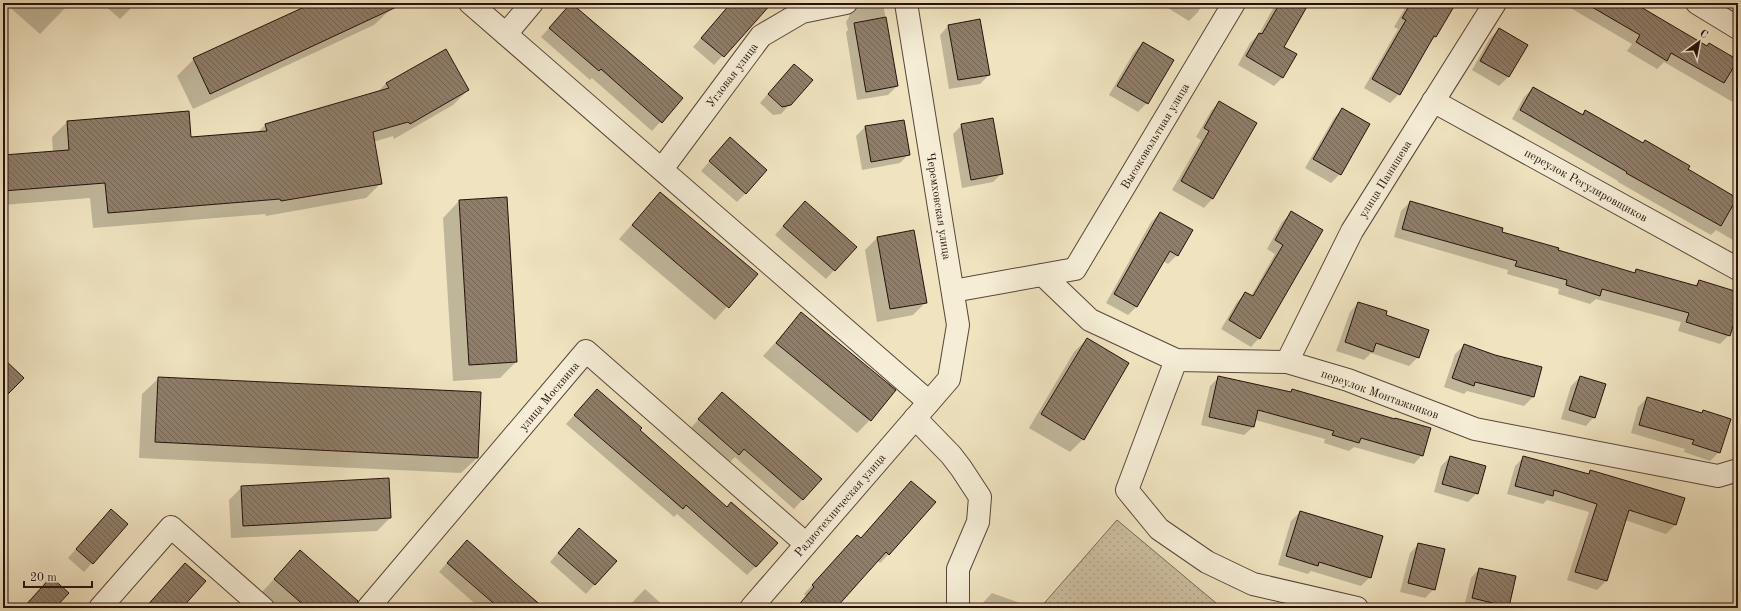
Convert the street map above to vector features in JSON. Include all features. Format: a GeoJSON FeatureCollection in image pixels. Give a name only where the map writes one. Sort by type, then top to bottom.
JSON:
{"type":"FeatureCollection","features":[{"type":"Feature","properties":{"kind":"street"},"geometry":{"type":"LineString","coordinates":[[470,3],[929,402]]}},
{"type":"Feature","properties":{"kind":"street"},"geometry":{"type":"LineString","coordinates":[[506,34],[532,3]]}},
{"type":"Feature","properties":{"kind":"street","name":"Угловая улица"},"geometry":{"type":"LineString","coordinates":[[662,169],[761,36],[802,12],[846,3]]}},
{"type":"Feature","properties":{"kind":"street","name":"Черемховская улица"},"geometry":{"type":"LineString","coordinates":[[906,3],[958,325],[949,379],[929,402]]}},
{"type":"Feature","properties":{"kind":"street","name":"Высоковольтная улица"},"geometry":{"type":"LineString","coordinates":[[1043,275],[1075,269],[1234,3]]}},
{"type":"Feature","properties":{"kind":"street","name":"улица Панишева"},"geometry":{"type":"LineString","coordinates":[[1288,362],[1352,231],[1495,3]]}},
{"type":"Feature","properties":{"kind":"street"},"geometry":{"type":"LineString","coordinates":[[1697,3],[1738,28]]}},
{"type":"Feature","properties":{"kind":"street","name":"переулок Регулировщиков"},"geometry":{"type":"LineString","coordinates":[[1434,101],[1738,269]]}},
{"type":"Feature","properties":{"kind":"street"},"geometry":{"type":"LineString","coordinates":[[953,291],[1043,275]]}},
{"type":"Feature","properties":{"kind":"street","name":"переулок Монтажников"},"geometry":{"type":"LineString","coordinates":[[1043,275],[1090,320],[1176,360],[1288,362],[1348,380],[1475,429],[1718,476],[1738,470]]}},
{"type":"Feature","properties":{"kind":"street","name":"улица Москвина"},"geometry":{"type":"LineString","coordinates":[[368,608],[586,352],[806,544]]}},
{"type":"Feature","properties":{"kind":"street"},"geometry":{"type":"LineString","coordinates":[[1176,360],[1127,490],[1159,529],[1207,562],[1253,584],[1357,608]]}},
{"type":"Feature","properties":{"kind":"street","name":"Радиотехническая улица"},"geometry":{"type":"LineString","coordinates":[[751,608],[929,402]]}},
{"type":"Feature","properties":{"kind":"street"},"geometry":{"type":"LineString","coordinates":[[915,418],[950,454],[980,497],[978,522],[958,569],[958,608]]}},
{"type":"Feature","properties":{"kind":"street"},"geometry":{"type":"LineString","coordinates":[[100,608],[171,527],[263,608]]}},
{"type":"Feature","properties":{"kind":"shaded area"},"geometry":{"type":"Polygon","coordinates":[[[1117,520],[1222,608],[1040,608],[1117,520]]]}},
{"type":"Feature","properties":{"kind":"building"},"geometry":{"type":"Polygon","coordinates":[[[313,3],[405,3],[210,94],[193,58],[313,3]]]}},
{"type":"Feature","properties":{"kind":"building"},"geometry":{"type":"Polygon","coordinates":[[[571,3],[683,98],[662,123],[601,69],[599,71],[549,28],[571,3]]]}},
{"type":"Feature","properties":{"kind":"building"},"geometry":{"type":"Polygon","coordinates":[[[731,3],[772,3],[724,57],[701,38],[731,3]]]}},
{"type":"Feature","properties":{"kind":"building"},"geometry":{"type":"Polygon","coordinates":[[[1280,3],[1309,3],[1284,47],[1297,54],[1283,78],[1246,56],[1259,33],[1262,34],[1280,3]]]}},
{"type":"Feature","properties":{"kind":"building"},"geometry":{"type":"Polygon","coordinates":[[[1411,3],[1456,3],[1436,37],[1434,36],[1400,95],[1372,79],[1406,20],[1402,18],[1411,3]]]}},
{"type":"Feature","properties":{"kind":"building"},"geometry":{"type":"Polygon","coordinates":[[[1585,3],[1634,3],[1707,46],[1709,43],[1738,60],[1724,83],[1671,53],[1667,61],[1636,42],[1640,35],[1585,3]]]}},
{"type":"Feature","properties":{"kind":"building"},"geometry":{"type":"Polygon","coordinates":[[[886,17],[898,86],[866,92],[854,23],[886,17]]]}},
{"type":"Feature","properties":{"kind":"building"},"geometry":{"type":"Polygon","coordinates":[[[980,19],[990,75],[958,80],[948,25],[980,19]]]}},
{"type":"Feature","properties":{"kind":"building"},"geometry":{"type":"Polygon","coordinates":[[[1499,28],[1528,45],[1509,77],[1480,61],[1499,28]]]}},
{"type":"Feature","properties":{"kind":"building"},"geometry":{"type":"Polygon","coordinates":[[[1143,42],[1174,60],[1148,104],[1117,86],[1143,42]]]}},
{"type":"Feature","properties":{"kind":"building"},"geometry":{"type":"Polygon","coordinates":[[[446,49],[469,90],[410,124],[408,122],[373,132],[382,184],[281,201],[280,199],[108,213],[105,183],[3,191],[3,155],[69,150],[67,121],[189,111],[191,137],[267,131],[265,124],[389,88],[386,83],[446,49]]]}},
{"type":"Feature","properties":{"kind":"building"},"geometry":{"type":"Polygon","coordinates":[[[794,64],[813,80],[791,105],[782,107],[768,94],[794,64]]]}},
{"type":"Feature","properties":{"kind":"building"},"geometry":{"type":"Polygon","coordinates":[[[1533,87],[1583,115],[1585,110],[1643,143],[1645,140],[1690,166],[1688,169],[1737,198],[1721,226],[1626,173],[1627,172],[1520,110],[1533,87]]]}},
{"type":"Feature","properties":{"kind":"building"},"geometry":{"type":"Polygon","coordinates":[[[1219,101],[1257,123],[1213,199],[1181,181],[1209,131],[1204,128],[1219,101]]]}},
{"type":"Feature","properties":{"kind":"building"},"geometry":{"type":"Polygon","coordinates":[[[1342,108],[1370,124],[1341,175],[1313,159],[1342,108]]]}},
{"type":"Feature","properties":{"kind":"building"},"geometry":{"type":"Polygon","coordinates":[[[993,118],[1003,174],[971,180],[961,124],[993,118]]]}},
{"type":"Feature","properties":{"kind":"building"},"geometry":{"type":"Polygon","coordinates":[[[904,120],[910,155],[871,162],[865,126],[904,120]]]}},
{"type":"Feature","properties":{"kind":"building"},"geometry":{"type":"Polygon","coordinates":[[[730,137],[767,170],[746,194],[709,161],[730,137]]]}},
{"type":"Feature","properties":{"kind":"building"},"geometry":{"type":"Polygon","coordinates":[[[660,192],[758,274],[729,308],[632,225],[660,192]]]}},
{"type":"Feature","properties":{"kind":"building"},"geometry":{"type":"Polygon","coordinates":[[[507,197],[517,362],[469,365],[459,200],[507,197]]]}},
{"type":"Feature","properties":{"kind":"building"},"geometry":{"type":"Polygon","coordinates":[[[805,201],[857,247],[835,271],[783,226],[805,201]]]}},
{"type":"Feature","properties":{"kind":"building"},"geometry":{"type":"Polygon","coordinates":[[[1410,201],[1503,228],[1502,232],[1559,248],[1558,250],[1635,273],[1636,269],[1697,286],[1699,280],[1738,292],[1738,309],[1730,336],[1686,322],[1689,313],[1602,289],[1600,296],[1566,285],[1567,280],[1515,266],[1517,261],[1402,229],[1410,201]]]}},
{"type":"Feature","properties":{"kind":"building"},"geometry":{"type":"Polygon","coordinates":[[[1291,211],[1323,230],[1260,339],[1229,320],[1245,292],[1253,296],[1283,245],[1275,240],[1291,211]]]}},
{"type":"Feature","properties":{"kind":"building"},"geometry":{"type":"Polygon","coordinates":[[[1160,212],[1193,230],[1178,256],[1170,251],[1137,307],[1114,294],[1160,212]]]}},
{"type":"Feature","properties":{"kind":"building"},"geometry":{"type":"Polygon","coordinates":[[[914,230],[927,303],[890,309],[877,237],[914,230]]]}},
{"type":"Feature","properties":{"kind":"building"},"geometry":{"type":"Polygon","coordinates":[[[1358,302],[1387,311],[1386,315],[1429,330],[1419,358],[1376,343],[1373,352],[1345,342],[1358,302]]]}},
{"type":"Feature","properties":{"kind":"building"},"geometry":{"type":"Polygon","coordinates":[[[801,312],[896,390],[871,421],[776,343],[801,312]]]}},
{"type":"Feature","properties":{"kind":"building"},"geometry":{"type":"Polygon","coordinates":[[[1087,338],[1129,363],[1084,440],[1041,414],[1087,338]]]}},
{"type":"Feature","properties":{"kind":"building"},"geometry":{"type":"Polygon","coordinates":[[[1464,344],[1495,355],[1542,367],[1534,397],[1475,382],[1474,386],[1452,378],[1464,344]]]}},
{"type":"Feature","properties":{"kind":"building"},"geometry":{"type":"Polygon","coordinates":[[[3,358],[24,378],[3,399],[3,358]]]}},
{"type":"Feature","properties":{"kind":"building"},"geometry":{"type":"Polygon","coordinates":[[[1218,376],[1291,392],[1292,389],[1431,428],[1423,456],[1361,438],[1359,443],[1332,435],[1334,431],[1258,410],[1254,427],[1209,417],[1218,376]]]}},
{"type":"Feature","properties":{"kind":"building"},"geometry":{"type":"Polygon","coordinates":[[[1580,376],[1606,384],[1595,418],[1569,410],[1580,376]]]}},
{"type":"Feature","properties":{"kind":"building"},"geometry":{"type":"Polygon","coordinates":[[[158,377],[481,392],[478,458],[155,442],[158,377]]]}},
{"type":"Feature","properties":{"kind":"building"},"geometry":{"type":"Polygon","coordinates":[[[597,389],[642,428],[640,430],[727,507],[731,502],[778,543],[756,567],[686,505],[683,509],[574,415],[597,389]]]}},
{"type":"Feature","properties":{"kind":"building"},"geometry":{"type":"Polygon","coordinates":[[[722,392],[822,479],[803,500],[744,449],[739,455],[698,419],[722,392]]]}},
{"type":"Feature","properties":{"kind":"building"},"geometry":{"type":"Polygon","coordinates":[[[1647,397],[1702,413],[1703,410],[1731,419],[1720,453],[1692,444],[1694,440],[1639,425],[1647,397]]]}},
{"type":"Feature","properties":{"kind":"building"},"geometry":{"type":"Polygon","coordinates":[[[1450,456],[1486,466],[1478,494],[1442,484],[1450,456]]]}},
{"type":"Feature","properties":{"kind":"building"},"geometry":{"type":"Polygon","coordinates":[[[1523,456],[1589,474],[1590,470],[1685,498],[1676,525],[1629,510],[1607,581],[1575,572],[1597,504],[1554,490],[1553,496],[1515,486],[1523,456]]]}},
{"type":"Feature","properties":{"kind":"building"},"geometry":{"type":"Polygon","coordinates":[[[389,478],[391,518],[243,526],[241,486],[389,478]]]}},
{"type":"Feature","properties":{"kind":"building"},"geometry":{"type":"Polygon","coordinates":[[[911,481],[936,502],[889,555],[886,552],[836,608],[796,608],[814,587],[812,585],[857,535],[861,538],[911,481]]]}},
{"type":"Feature","properties":{"kind":"building"},"geometry":{"type":"Polygon","coordinates":[[[111,509],[128,524],[93,564],[76,549],[111,509]]]}},
{"type":"Feature","properties":{"kind":"building"},"geometry":{"type":"Polygon","coordinates":[[[1300,511],[1383,536],[1371,578],[1319,562],[1318,566],[1286,556],[1300,511]]]}},
{"type":"Feature","properties":{"kind":"building"},"geometry":{"type":"Polygon","coordinates":[[[579,528],[617,561],[595,585],[558,553],[579,528]]]}},
{"type":"Feature","properties":{"kind":"building"},"geometry":{"type":"Polygon","coordinates":[[[467,540],[544,608],[499,608],[447,563],[467,540]]]}},
{"type":"Feature","properties":{"kind":"building"},"geometry":{"type":"Polygon","coordinates":[[[1418,543],[1445,549],[1435,590],[1408,583],[1418,543]]]}},
{"type":"Feature","properties":{"kind":"building"},"geometry":{"type":"Polygon","coordinates":[[[300,550],[358,601],[356,608],[307,608],[274,579],[300,550]]]}},
{"type":"Feature","properties":{"kind":"building"},"geometry":{"type":"Polygon","coordinates":[[[185,563],[206,581],[182,608],[145,608],[185,563]]]}},
{"type":"Feature","properties":{"kind":"building"},"geometry":{"type":"Polygon","coordinates":[[[1479,568],[1516,576],[1509,607],[1472,598],[1479,568]]]}},
{"type":"Feature","properties":{"kind":"building"},"geometry":{"type":"Polygon","coordinates":[[[51,577],[69,593],[55,608],[23,608],[51,577]]]}}]}
